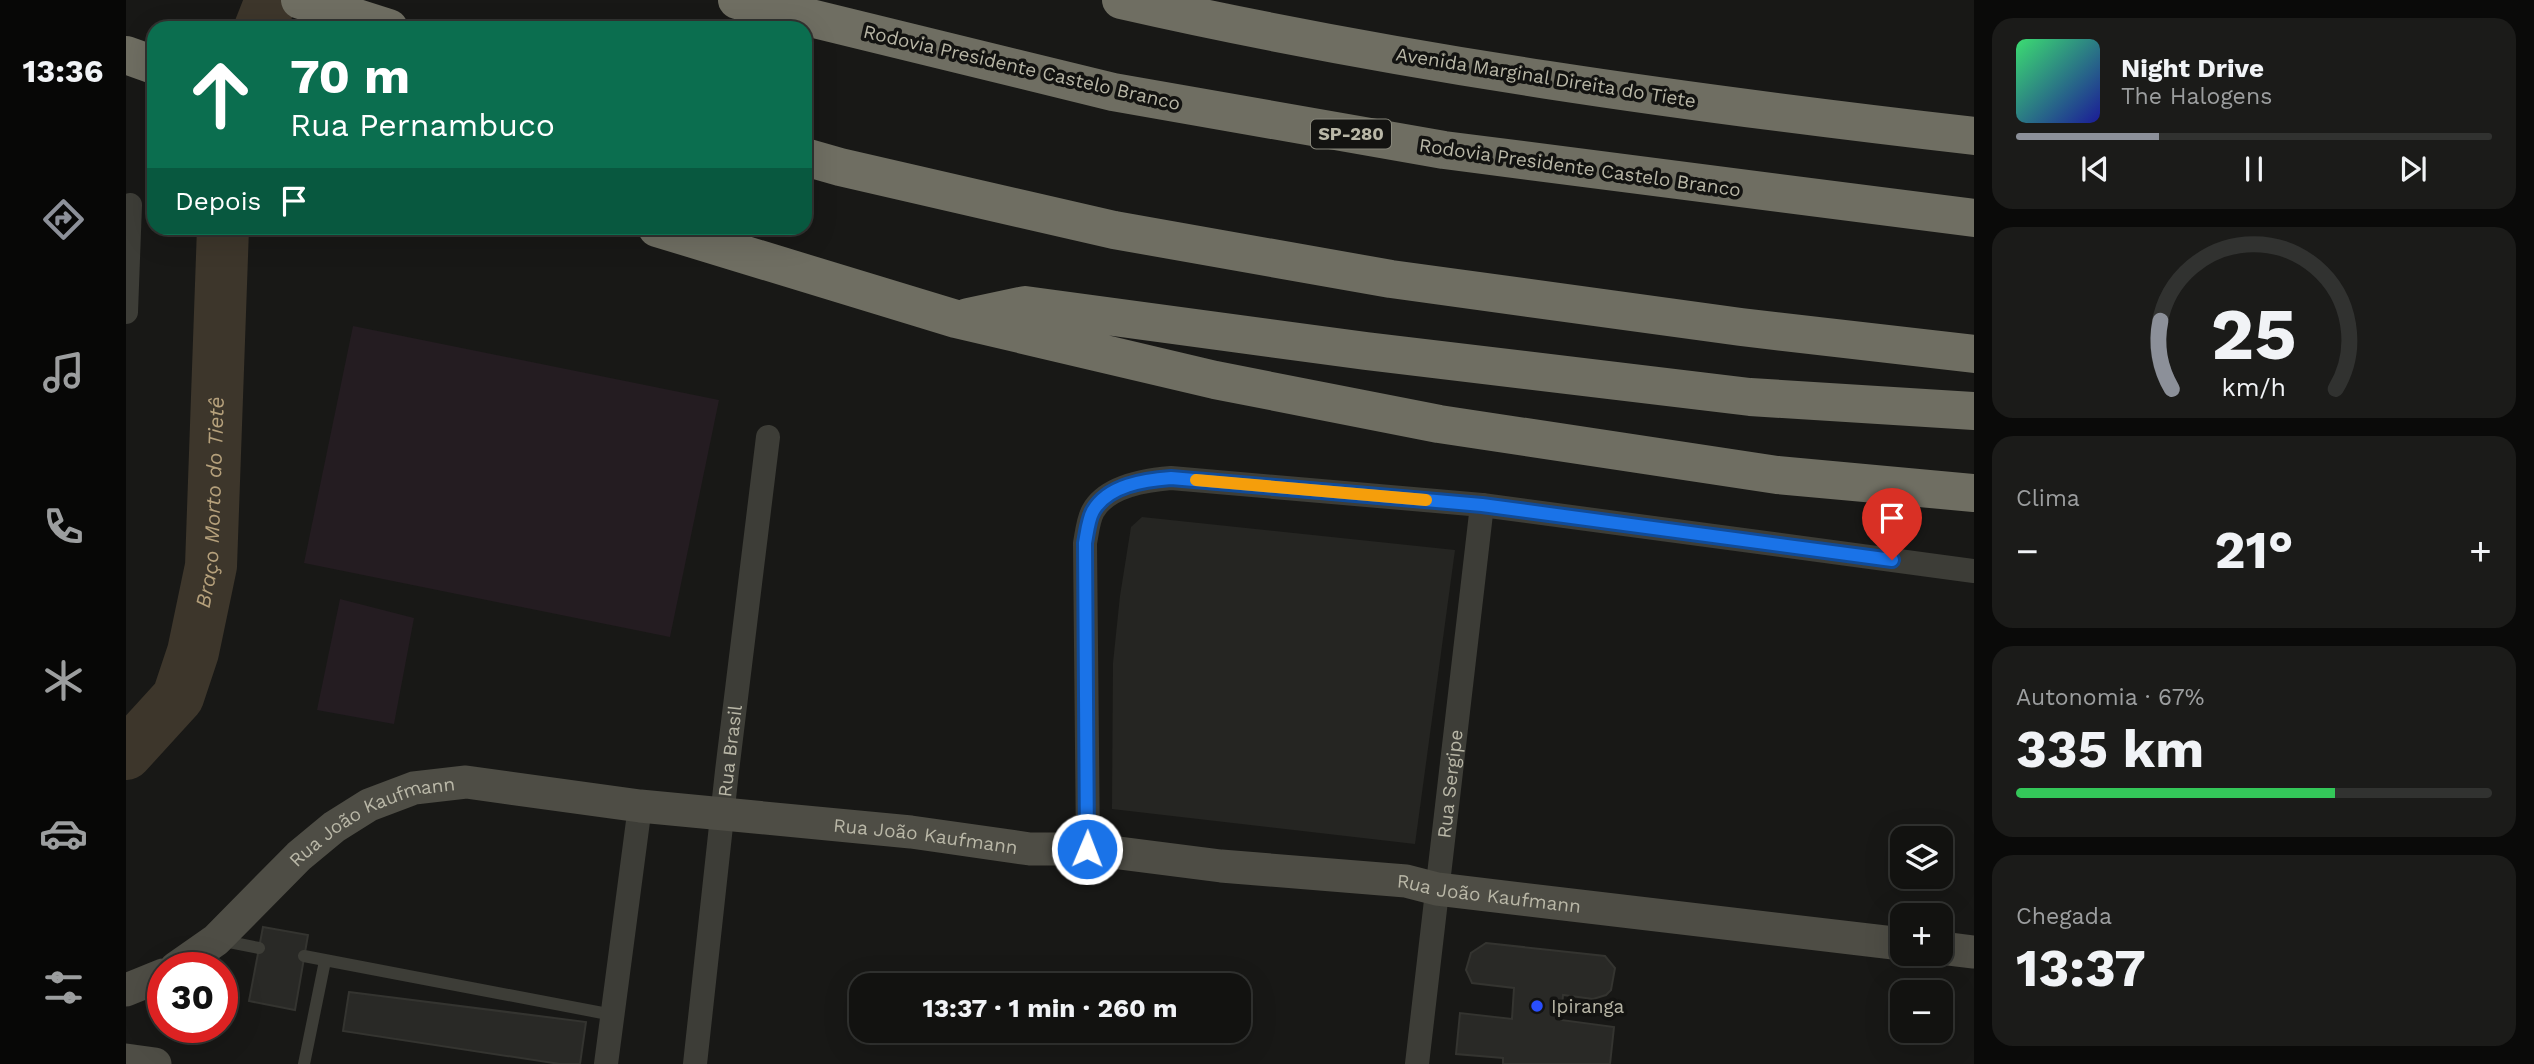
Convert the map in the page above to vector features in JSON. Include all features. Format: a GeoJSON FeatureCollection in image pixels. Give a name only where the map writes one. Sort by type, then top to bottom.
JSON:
{"type":"FeatureCollection","features":[{"type":"Feature","properties":{"kind":"highway"},"geometry":{"type":"LineString","coordinates":[[300,0],[366,21]]}},
{"type":"Feature","properties":{"kind":"highway","name":"Rodovia Presidente Castelo Branco"},"geometry":{"type":"LineString","coordinates":[[737,0],[1113,92],[1444,150],[1974,218]]}},
{"type":"Feature","properties":{"kind":"highway","name":"Avenida Marginal Direita do Tiete"},"geometry":{"type":"LineString","coordinates":[[1121,0],[1468,67],[1785,114],[1974,136]]}},
{"type":"Feature","properties":{"kind":"highway"},"geometry":{"type":"LineString","coordinates":[[126,55],[147,62]]}},
{"type":"Feature","properties":{"kind":"highway"},"geometry":{"type":"LineString","coordinates":[[812,159],[1114,230],[1391,279],[1741,327],[1974,354]]}},
{"type":"Feature","properties":{"kind":"highway"},"geometry":{"type":"LineString","coordinates":[[680,235],[956,319],[1215,380],[1439,424],[1777,475],[1974,493]]}},
{"type":"Feature","properties":{"kind":"highway"},"geometry":{"type":"LineString","coordinates":[[956,319],[1025,304],[1366,351],[1750,397],[1974,411]]}},
{"type":"Feature","properties":{"kind":"main road","name":"Rua João Kaufmann"},"geometry":{"type":"LineString","coordinates":[[199,952],[216,940],[299,856],[334,827],[369,805],[414,788],[466,782],[640,806],[911,832],[1030,849],[1087,849],[1221,866],[1406,881],[1437,889],[1890,943]]}},
{"type":"Feature","properties":{"kind":"main road"},"geometry":{"type":"LineString","coordinates":[[1953,949],[1974,952]]}},
{"type":"Feature","properties":{"kind":"main road"},"geometry":{"type":"LineString","coordinates":[[126,990],[147,981]]}},
{"type":"Feature","properties":{"kind":"main road"},"geometry":{"type":"LineString","coordinates":[[126,1060],[155,1064]]}},
{"type":"Feature","properties":{"kind":"street"},"geometry":{"type":"LineString","coordinates":[[126,312],[130,205]]}},
{"type":"Feature","properties":{"kind":"street","name":"Rua Brasil"},"geometry":{"type":"LineString","coordinates":[[695,1064],[768,437]]}},
{"type":"Feature","properties":{"kind":"street"},"geometry":{"type":"LineString","coordinates":[[1087,849],[1085,543],[1093,510],[1113,492],[1144,481],[1171,478],[1482,505],[1974,571]]}},
{"type":"Feature","properties":{"kind":"street","name":"Rua Sergipe"},"geometry":{"type":"LineString","coordinates":[[1417,1064],[1482,505]]}},
{"type":"Feature","properties":{"kind":"street"},"geometry":{"type":"LineString","coordinates":[[606,1064],[640,806]]}},
{"type":"Feature","properties":{"kind":"lane"},"geometry":{"type":"LineString","coordinates":[[216,940],[259,948]]}},
{"type":"Feature","properties":{"kind":"lane"},"geometry":{"type":"LineString","coordinates":[[304,956],[613,1015]]}},
{"type":"Feature","properties":{"kind":"lane"},"geometry":{"type":"LineString","coordinates":[[303,1064],[325,961]]}},
{"type":"Feature","properties":{"kind":"shaded area"},"geometry":{"type":"Polygon","coordinates":[[[353,326],[719,400],[670,637],[304,563],[353,326]]]}},
{"type":"Feature","properties":{"kind":"shaded area"},"geometry":{"type":"Polygon","coordinates":[[[1142,517],[1455,550],[1415,844],[1112,809],[1113,663],[1131,527],[1142,517]]]}},
{"type":"Feature","properties":{"kind":"shaded area"},"geometry":{"type":"Polygon","coordinates":[[[340,599],[414,618],[394,724],[317,710],[340,599]]]}},
{"type":"Feature","properties":{"kind":"building"},"geometry":{"type":"Polygon","coordinates":[[[263,927],[308,935],[295,1010],[249,1001],[263,927]]]}},
{"type":"Feature","properties":{"kind":"building","name":"Ipiranga"},"geometry":{"type":"Polygon","coordinates":[[[1486,943],[1605,956],[1615,968],[1611,990],[1606,995],[1593,999],[1563,995],[1561,1020],[1614,1027],[1610,1064],[1503,1064],[1503,1058],[1456,1054],[1460,1013],[1512,1019],[1514,988],[1472,983],[1466,970],[1471,953],[1486,943]]]}},
{"type":"Feature","properties":{"kind":"building"},"geometry":{"type":"Polygon","coordinates":[[[349,992],[586,1022],[580,1064],[560,1064],[343,1031],[349,992]]]}},
{"type":"Feature","properties":{"kind":"waterway","name":"Braço Morto do Tietê"},"geometry":{"type":"LineString","coordinates":[[263,21],[271,0]]}},
{"type":"Feature","properties":{"kind":"waterway","name":"Braço Morto do Tietê"},"geometry":{"type":"LineString","coordinates":[[126,754],[178,697],[193,652],[211,566],[223,235]]}},
{"type":"Feature","properties":{"kind":"slow traffic"},"geometry":{"type":"LineString","coordinates":[[1196,480],[1426,500]]}},
{"type":"Feature","properties":{"kind":"place","name":"Ipiranga"},"geometry":{"type":"Point","coordinates":[1537,1006]}},
{"type":"Feature","properties":{"kind":"route"},"geometry":{"type":"LineString","coordinates":[[1087,849],[1085,543],[1093,510],[1113,492],[1144,481],[1171,478],[1482,505],[1892,560]]}}]}
